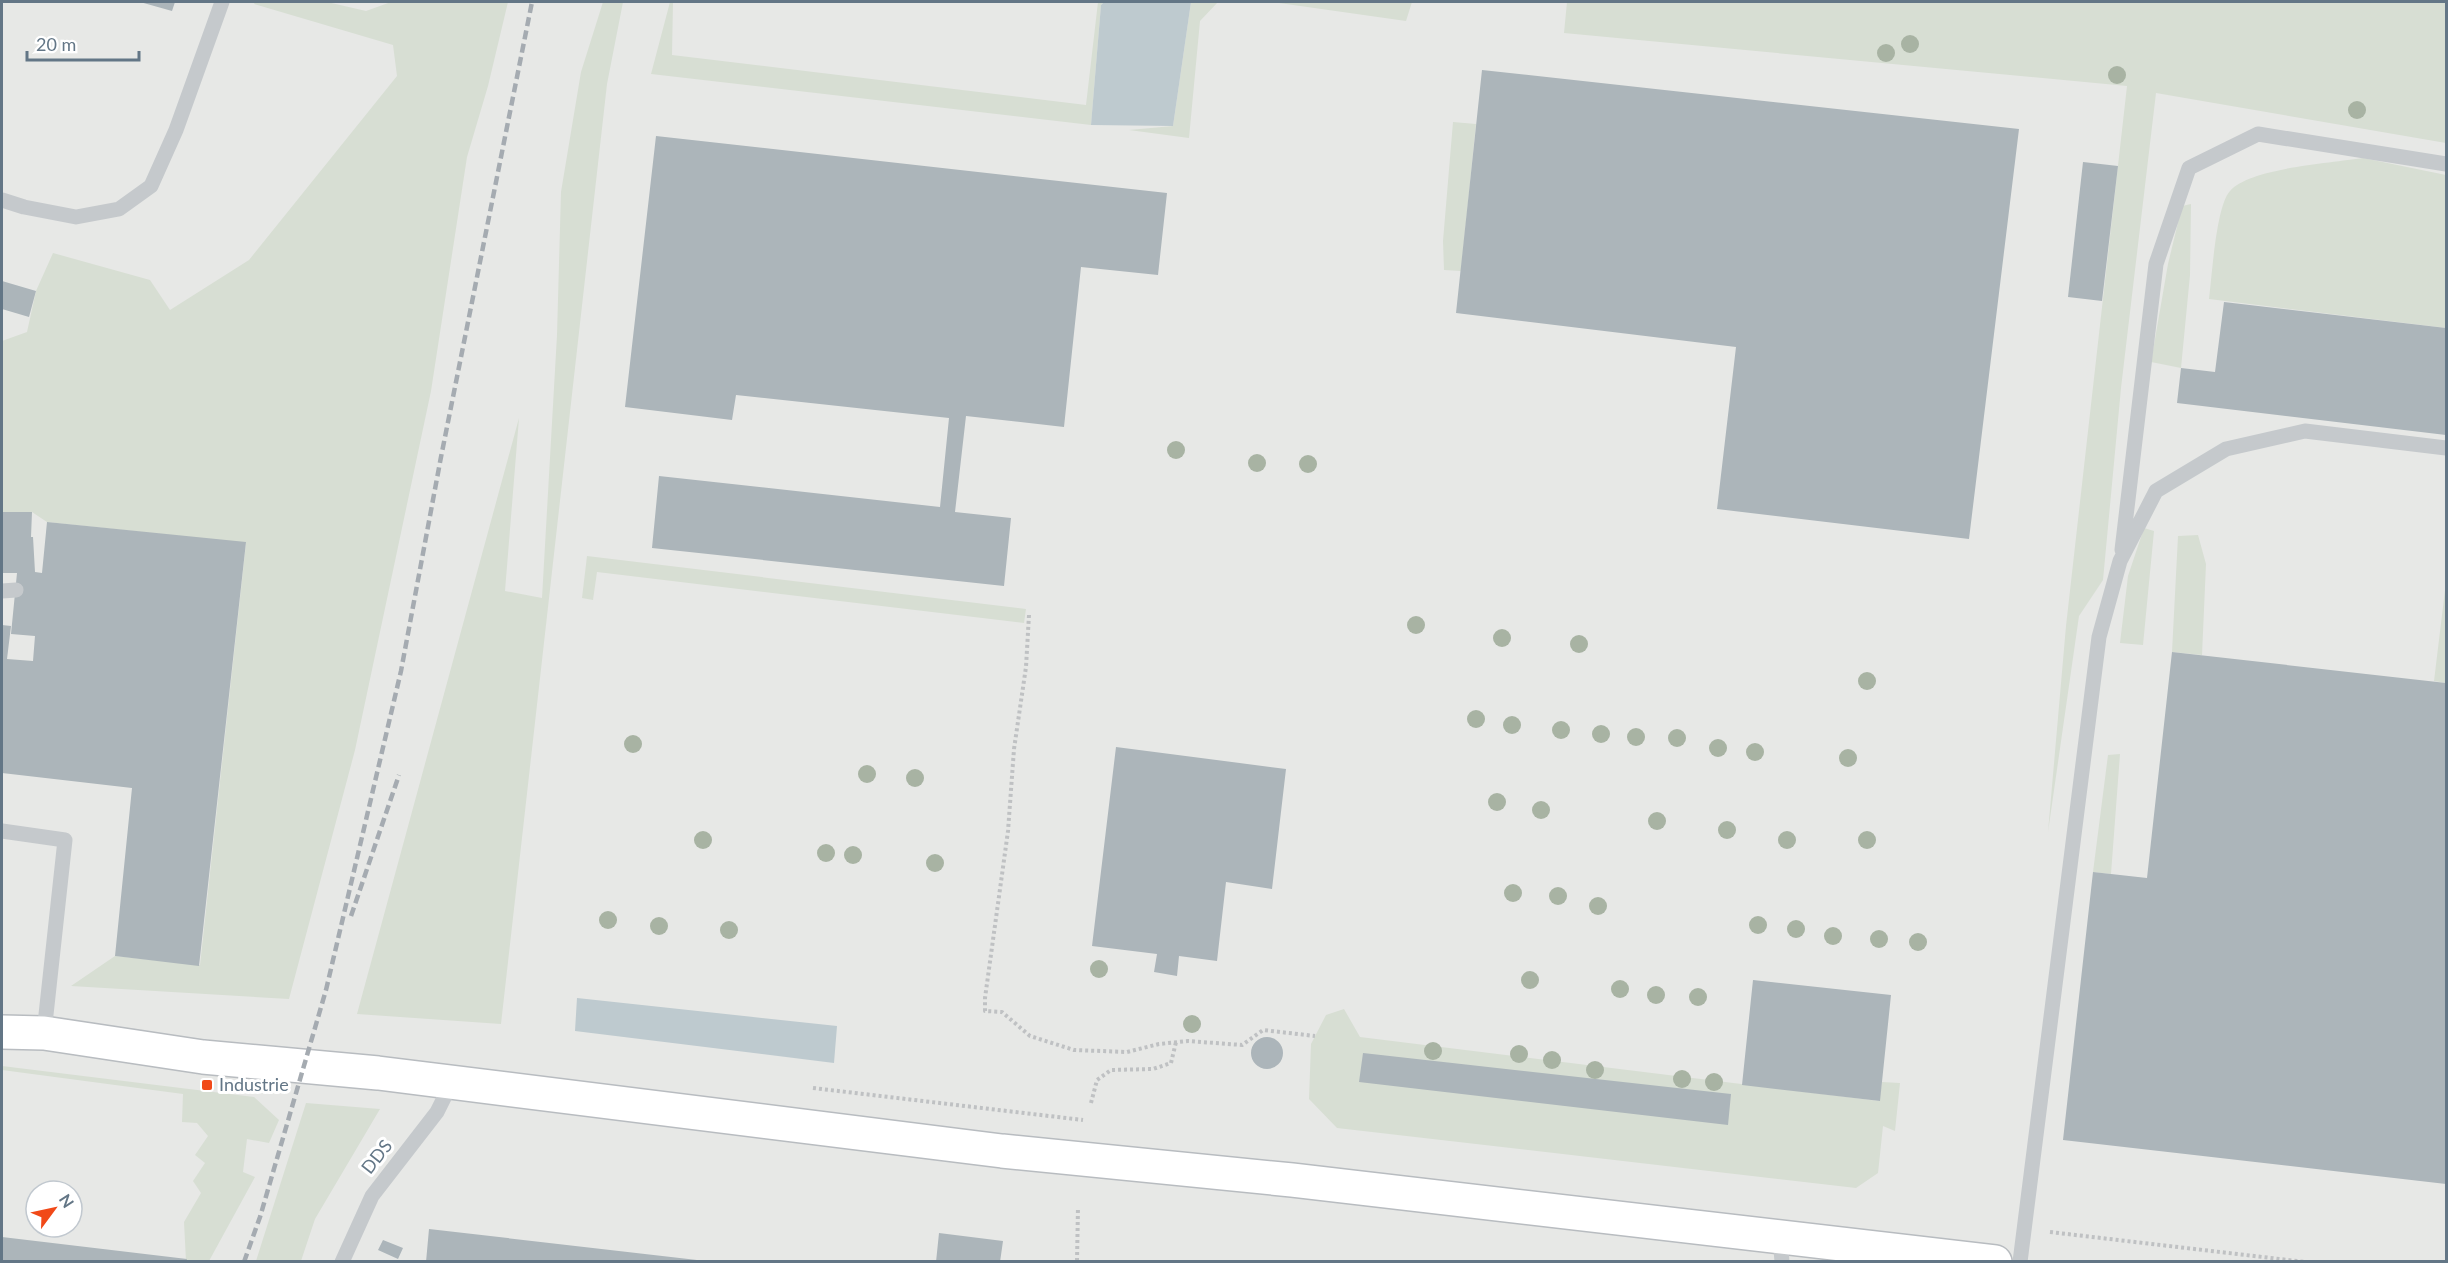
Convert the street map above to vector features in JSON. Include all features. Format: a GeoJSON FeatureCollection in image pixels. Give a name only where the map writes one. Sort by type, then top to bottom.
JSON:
{"type":"FeatureCollection","features":[{"type":"Feature","properties":{"kind":"main road"},"geometry":{"type":"LineString","coordinates":[[2,1032],[44,1033],[203,1057],[452,1082],[1002,1151],[1292,1180],[1781,1249],[1995,1262]]}},
{"type":"Feature","properties":{"kind":"lane"},"geometry":{"type":"LineString","coordinates":[[2,200],[24,207],[76,217],[118,209],[151,186],[176,130],[222,2]]}},
{"type":"Feature","properties":{"kind":"lane"},"geometry":{"type":"LineString","coordinates":[[2020,1262],[2099,637],[2120,561],[2156,264],[2190,168],[2258,134],[2446,164]]}},
{"type":"Feature","properties":{"kind":"lane"},"geometry":{"type":"LineString","coordinates":[[2120,561],[2156,491],[2226,449],[2305,431],[2446,448]]}},
{"type":"Feature","properties":{"kind":"lane"},"geometry":{"type":"LineString","coordinates":[[2,831],[65,840],[44,1033]]}},
{"type":"Feature","properties":{"kind":"lane","name":"DDS"},"geometry":{"type":"LineString","coordinates":[[342,1262],[372,1196],[437,1112],[452,1082]]}},
{"type":"Feature","properties":{"kind":"path"},"geometry":{"type":"LineString","coordinates":[[1029,615],[1026,667],[1014,749],[1008,831],[985,1011],[1002,1012],[1030,1036],[1074,1050],[1127,1052],[1144,1046],[1176,1042],[1242,1046],[1263,1030],[1315,1036]]}},
{"type":"Feature","properties":{"kind":"path"},"geometry":{"type":"LineString","coordinates":[[1091,1103],[1097,1080],[1111,1070],[1154,1069],[1171,1063],[1176,1042]]}},
{"type":"Feature","properties":{"kind":"path"},"geometry":{"type":"LineString","coordinates":[[979,1108],[1026,1114]]}},
{"type":"Feature","properties":{"kind":"path"},"geometry":{"type":"LineString","coordinates":[[1077,1261],[1078,1207]]}},
{"type":"Feature","properties":{"kind":"path"},"geometry":{"type":"LineString","coordinates":[[2066,1234],[2306,1262]]}},
{"type":"Feature","properties":{"kind":"shaded area"},"geometry":{"type":"Polygon","coordinates":[[[2,2],[2446,2],[2446,1261],[2,1262],[2,2]]]}},
{"type":"Feature","properties":{"kind":"shaded area"},"geometry":{"type":"Polygon","coordinates":[[[255,2],[327,2],[366,11],[391,2],[508,2],[488,86],[467,157],[431,391],[355,750],[289,999],[71,986],[115,956],[200,965],[246,543],[47,522],[32,512],[2,512],[2,341],[27,332],[36,291],[53,253],[150,280],[170,310],[249,260],[397,76],[393,45],[254,4],[255,2]]]}},
{"type":"Feature","properties":{"kind":"shaded area"},"geometry":{"type":"Polygon","coordinates":[[[603,2],[623,2],[607,84],[501,1024],[357,1014],[519,418],[505,591],[542,598],[557,335],[561,192],[581,72],[603,2]]]}},
{"type":"Feature","properties":{"kind":"shaded area"},"geometry":{"type":"Polygon","coordinates":[[[670,2],[673,2],[672,55],[1086,105],[1098,2],[1104,2],[1101,5],[1091,125],[651,74],[670,2]]]}},
{"type":"Feature","properties":{"kind":"shaded area"},"geometry":{"type":"Polygon","coordinates":[[[1104,2],[1191,2],[1173,126],[1091,125],[1101,5],[1104,2]]]}},
{"type":"Feature","properties":{"kind":"shaded area"},"geometry":{"type":"Polygon","coordinates":[[[1191,2],[1218,2],[1200,21],[1189,138],[1129,130],[1173,126],[1191,2]]]}},
{"type":"Feature","properties":{"kind":"shaded area"},"geometry":{"type":"Polygon","coordinates":[[[1272,2],[1412,2],[1406,21],[1272,2]]]}},
{"type":"Feature","properties":{"kind":"shaded area"},"geometry":{"type":"Polygon","coordinates":[[[1567,2],[2446,2],[2446,143],[2156,93],[2121,388],[2103,580],[2079,616],[2048,832],[2066,626],[2127,86],[1564,33],[1567,2]]]}},
{"type":"Feature","properties":{"kind":"shaded area"},"geometry":{"type":"Polygon","coordinates":[[[1453,122],[1476,124],[1461,271],[1444,270],[1443,241],[1453,122]]]}},
{"type":"Feature","properties":{"kind":"shaded area"},"geometry":{"type":"Polygon","coordinates":[[[2363,158],[2446,175],[2446,328],[2209,299],[2218,226],[2225,199],[2230,191],[2240,183],[2272,172],[2363,158]]]}},
{"type":"Feature","properties":{"kind":"shaded area"},"geometry":{"type":"Polygon","coordinates":[[[2191,204],[2190,275],[2181,368],[2151,362],[2168,264],[2182,206],[2191,204]]]}},
{"type":"Feature","properties":{"kind":"shaded area"},"geometry":{"type":"Polygon","coordinates":[[[2144,528],[2154,531],[2143,645],[2120,643],[2128,576],[2144,528]]]}},
{"type":"Feature","properties":{"kind":"shaded area"},"geometry":{"type":"Polygon","coordinates":[[[2198,535],[2206,564],[2202,655],[2172,652],[2178,536],[2198,535]]]}},
{"type":"Feature","properties":{"kind":"shaded area"},"geometry":{"type":"Polygon","coordinates":[[[587,556],[1026,609],[1024,623],[597,572],[593,600],[582,598],[587,556]]]}},
{"type":"Feature","properties":{"kind":"shaded area"},"geometry":{"type":"Polygon","coordinates":[[[2446,582],[2446,683],[2434,681],[2446,582]]]}},
{"type":"Feature","properties":{"kind":"shaded area"},"geometry":{"type":"Polygon","coordinates":[[[2120,754],[2111,874],[2093,872],[2108,755],[2120,754]]]}},
{"type":"Feature","properties":{"kind":"shaded area"},"geometry":{"type":"Polygon","coordinates":[[[577,998],[837,1026],[834,1063],[575,1031],[577,998]]]}},
{"type":"Feature","properties":{"kind":"shaded area"},"geometry":{"type":"Polygon","coordinates":[[[1344,1009],[1360,1037],[1879,1101],[1882,1082],[1900,1083],[1895,1131],[1883,1126],[1878,1173],[1856,1188],[1337,1128],[1309,1099],[1311,1044],[1326,1015],[1344,1009]]]}},
{"type":"Feature","properties":{"kind":"shaded area"},"geometry":{"type":"Polygon","coordinates":[[[2,1066],[254,1097],[279,1120],[269,1143],[247,1139],[243,1172],[255,1177],[209,1261],[186,1261],[184,1222],[201,1193],[193,1181],[205,1163],[195,1155],[208,1136],[197,1123],[182,1122],[183,1094],[2,1070],[2,1066]]]}},
{"type":"Feature","properties":{"kind":"shaded area"},"geometry":{"type":"Polygon","coordinates":[[[306,1103],[380,1109],[315,1219],[301,1261],[256,1261],[306,1103]]]}},
{"type":"Feature","properties":{"kind":"building"},"geometry":{"type":"Polygon","coordinates":[[[140,2],[175,2],[172,11],[140,2]]]}},
{"type":"Feature","properties":{"kind":"building"},"geometry":{"type":"Polygon","coordinates":[[[1482,70],[2019,129],[1969,539],[1717,509],[1736,347],[1456,313],[1482,70]]]}},
{"type":"Feature","properties":{"kind":"building"},"geometry":{"type":"Polygon","coordinates":[[[656,136],[1167,193],[1158,275],[1081,267],[1064,427],[966,416],[955,512],[1011,518],[1004,586],[652,548],[659,476],[940,507],[949,418],[736,395],[732,420],[625,407],[656,136]]]}},
{"type":"Feature","properties":{"kind":"building"},"geometry":{"type":"Polygon","coordinates":[[[2083,162],[2118,166],[2102,301],[2068,297],[2083,162]]]}},
{"type":"Feature","properties":{"kind":"building"},"geometry":{"type":"Polygon","coordinates":[[[2,281],[36,291],[29,317],[2,309],[2,281]]]}},
{"type":"Feature","properties":{"kind":"building"},"geometry":{"type":"Polygon","coordinates":[[[2224,302],[2446,328],[2446,435],[2177,403],[2181,368],[2215,372],[2224,302]]]}},
{"type":"Feature","properties":{"kind":"building"},"geometry":{"type":"Polygon","coordinates":[[[2,512],[32,512],[31,537],[33,537],[35,572],[42,573],[47,522],[246,542],[199,966],[115,956],[132,788],[2,773],[2,625],[11,626],[7,659],[33,661],[35,636],[11,634],[17,573],[2,573],[2,512]]]}},
{"type":"Feature","properties":{"kind":"building"},"geometry":{"type":"Polygon","coordinates":[[[2172,652],[2446,683],[2446,1184],[2063,1140],[2093,872],[2147,878],[2172,652]]]}},
{"type":"Feature","properties":{"kind":"building"},"geometry":{"type":"Polygon","coordinates":[[[1116,747],[1286,769],[1272,889],[1226,882],[1217,961],[1179,956],[1177,976],[1154,972],[1157,954],[1092,946],[1116,747]]]}},
{"type":"Feature","properties":{"kind":"building"},"geometry":{"type":"Polygon","coordinates":[[[1753,980],[1891,995],[1880,1101],[1742,1085],[1753,980]]]}},
{"type":"Feature","properties":{"kind":"building"},"geometry":{"type":"Polygon","coordinates":[[[1267,1037],[1278,1042],[1283,1053],[1278,1064],[1267,1069],[1256,1064],[1251,1053],[1256,1042],[1267,1037]]]}},
{"type":"Feature","properties":{"kind":"building"},"geometry":{"type":"Polygon","coordinates":[[[1363,1053],[1731,1094],[1728,1125],[1359,1082],[1363,1053]]]}},
{"type":"Feature","properties":{"kind":"building"},"geometry":{"type":"Polygon","coordinates":[[[429,1229],[697,1260],[697,1262],[426,1262],[429,1229]]]}},
{"type":"Feature","properties":{"kind":"building"},"geometry":{"type":"Polygon","coordinates":[[[939,1233],[1003,1241],[1000,1262],[936,1262],[939,1233]]]}},
{"type":"Feature","properties":{"kind":"building"},"geometry":{"type":"Polygon","coordinates":[[[2,1237],[187,1259],[186,1262],[2,1262],[2,1237]]]}},
{"type":"Feature","properties":{"kind":"building"},"geometry":{"type":"Polygon","coordinates":[[[383,1240],[403,1248],[398,1259],[378,1250],[383,1240]]]}},
{"type":"Feature","properties":{"kind":"railway"},"geometry":{"type":"LineString","coordinates":[[244,1262],[260,1217],[326,990],[401,671],[441,457],[532,2]]}},
{"type":"Feature","properties":{"kind":"railway"},"geometry":{"type":"LineString","coordinates":[[351,916],[399,775]]}},
{"type":"Feature","properties":{"kind":"place","name":"Industrie"},"geometry":{"type":"Point","coordinates":[207,1085]}}]}
